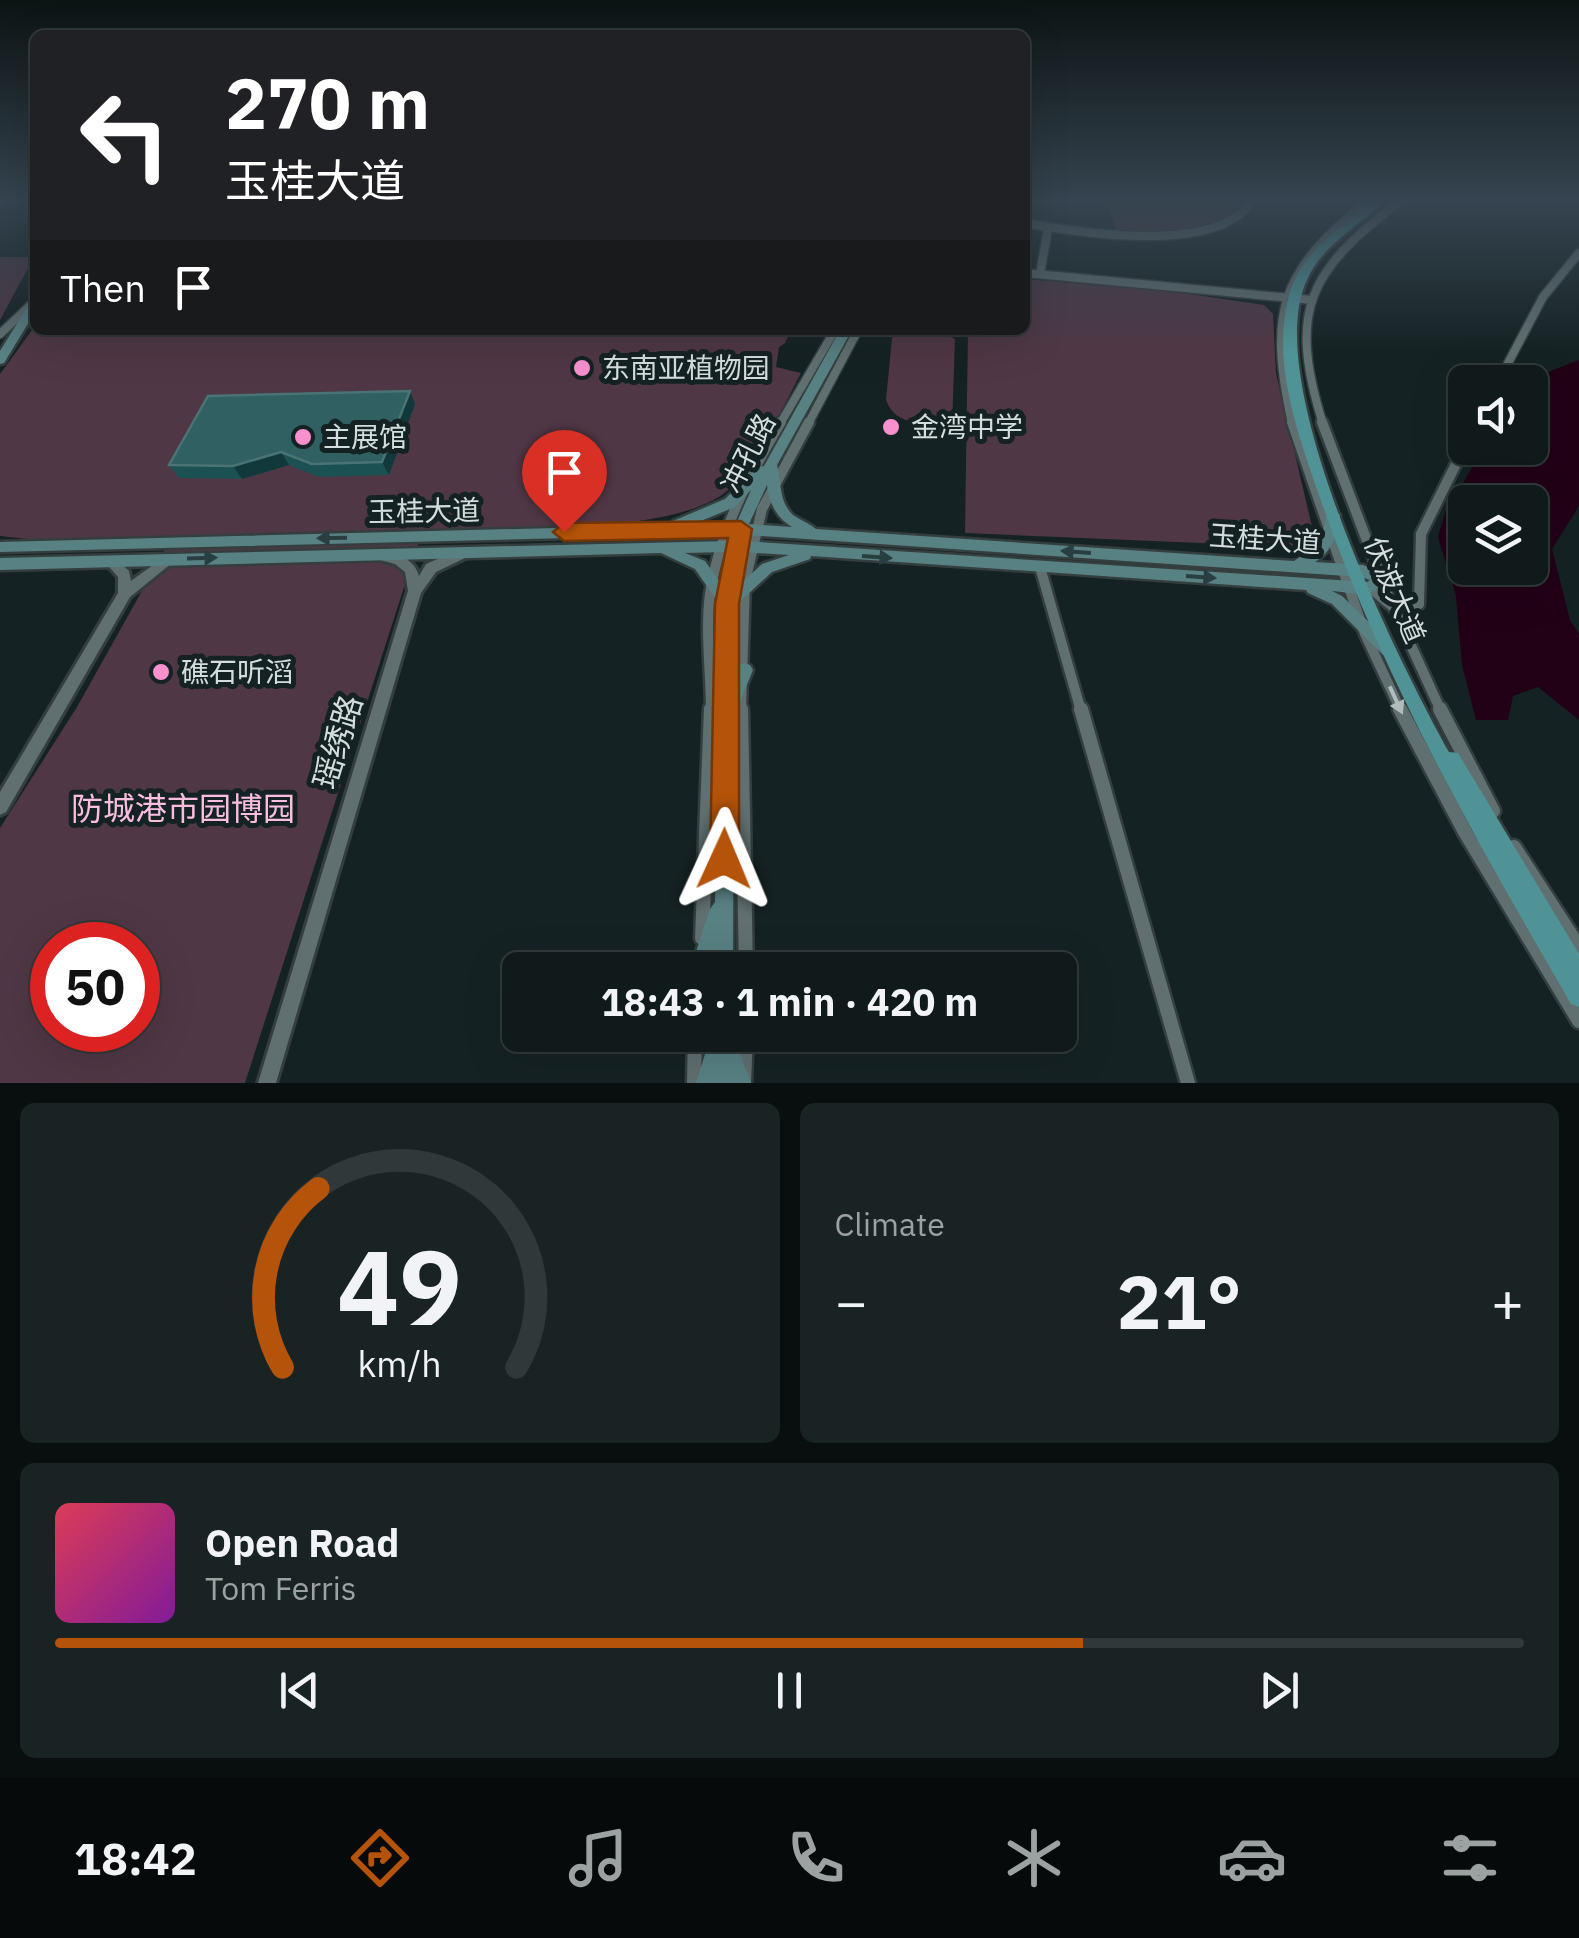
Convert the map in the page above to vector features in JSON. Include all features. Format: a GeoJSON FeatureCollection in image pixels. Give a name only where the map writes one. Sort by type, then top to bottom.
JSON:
{"type":"FeatureCollection","features":[{"type":"Feature","properties":{"kind":"main road","name":"伏波大道"},"geometry":{"type":"LineString","coordinates":[[1317,252],[1299,297],[1294,378],[1313,469],[1388,651],[1478,829],[1577,985]]}},
{"type":"Feature","properties":{"kind":"main road","name":"伏波大道"},"geometry":{"type":"LineString","coordinates":[[1331,252],[1299,297],[1300,348],[1310,412],[1360,579],[1448,752],[1577,985]]}},
{"type":"Feature","properties":{"kind":"main road"},"geometry":{"type":"LineString","coordinates":[[0,360],[30,310]]}},
{"type":"Feature","properties":{"kind":"main road","name":"冲孔路"},"geometry":{"type":"LineString","coordinates":[[723,952],[727,604],[737,547],[774,459],[844,335]]}},
{"type":"Feature","properties":{"kind":"main road"},"geometry":{"type":"LineString","coordinates":[[817,361],[838,346]]}},
{"type":"Feature","properties":{"kind":"main road"},"geometry":{"type":"LineString","coordinates":[[774,459],[772,492],[781,514],[828,535]]}},
{"type":"Feature","properties":{"kind":"main road"},"geometry":{"type":"LineString","coordinates":[[655,538],[716,512],[774,459]]}},
{"type":"Feature","properties":{"kind":"main road"},"geometry":{"type":"LineString","coordinates":[[1281,565],[1321,554],[1330,536],[1333,515]]}},
{"type":"Feature","properties":{"kind":"main road","name":"玉桂大道"},"geometry":{"type":"LineString","coordinates":[[0,564],[534,550],[742,530],[1281,565],[1360,579]]}},
{"type":"Feature","properties":{"kind":"main road","name":"玉桂大道"},"geometry":{"type":"LineString","coordinates":[[0,547],[537,533],[1288,583],[1360,579]]}},
{"type":"Feature","properties":{"kind":"main road"},"geometry":{"type":"LineString","coordinates":[[534,550],[537,533]]}},
{"type":"Feature","properties":{"kind":"main road"},"geometry":{"type":"LineString","coordinates":[[375,554],[379,537]]}},
{"type":"Feature","properties":{"kind":"main road"},"geometry":{"type":"LineString","coordinates":[[655,538],[700,566],[727,604],[781,562],[815,552]]}},
{"type":"Feature","properties":{"kind":"main road"},"geometry":{"type":"LineString","coordinates":[[22,563],[33,546]]}},
{"type":"Feature","properties":{"kind":"main road"},"geometry":{"type":"LineString","coordinates":[[1288,583],[1321,591],[1362,622],[1388,651]]}},
{"type":"Feature","properties":{"kind":"main road"},"geometry":{"type":"LineString","coordinates":[[726,720],[745,670]]}},
{"type":"Feature","properties":{"kind":"main road"},"geometry":{"type":"LineString","coordinates":[[705,952],[724,894]]}},
{"type":"Feature","properties":{"kind":"main road"},"geometry":{"type":"LineString","coordinates":[[1577,985],[1579,1010]]}},
{"type":"Feature","properties":{"kind":"main road"},"geometry":{"type":"LineString","coordinates":[[706,1083],[716,1052]]}},
{"type":"Feature","properties":{"kind":"main road"},"geometry":{"type":"LineString","coordinates":[[722,1052],[722,1083]]}},
{"type":"Feature","properties":{"kind":"main road"},"geometry":{"type":"LineString","coordinates":[[729,1052],[742,1083]]}},
{"type":"Feature","properties":{"kind":"street"},"geometry":{"type":"LineString","coordinates":[[1040,274],[1044,252]]}},
{"type":"Feature","properties":{"kind":"street"},"geometry":{"type":"LineString","coordinates":[[1030,273],[1299,297],[1342,252]]}},
{"type":"Feature","properties":{"kind":"street"},"geometry":{"type":"LineString","coordinates":[[1507,365],[1543,298],[1579,253]]}},
{"type":"Feature","properties":{"kind":"street"},"geometry":{"type":"LineString","coordinates":[[0,334],[30,307]]}},
{"type":"Feature","properties":{"kind":"street"},"geometry":{"type":"LineString","coordinates":[[742,530],[745,489],[776,426],[833,335]]}},
{"type":"Feature","properties":{"kind":"street"},"geometry":{"type":"LineString","coordinates":[[742,530],[772,492],[855,335]]}},
{"type":"Feature","properties":{"kind":"street"},"geometry":{"type":"LineString","coordinates":[[1392,606],[1420,604],[1421,534],[1456,465]]}},
{"type":"Feature","properties":{"kind":"street"},"geometry":{"type":"LineString","coordinates":[[1313,469],[1330,536],[1360,579],[1392,606],[1452,737],[1502,828],[1579,947]]}},
{"type":"Feature","properties":{"kind":"street"},"geometry":{"type":"LineString","coordinates":[[701,952],[706,910],[710,614],[714,583],[737,547]]}},
{"type":"Feature","properties":{"kind":"street"},"geometry":{"type":"LineString","coordinates":[[737,547],[746,588],[741,722],[746,952]]}},
{"type":"Feature","properties":{"kind":"street"},"geometry":{"type":"LineString","coordinates":[[414,590],[432,568],[467,551]]}},
{"type":"Feature","properties":{"kind":"street"},"geometry":{"type":"LineString","coordinates":[[375,554],[400,560],[410,569],[414,590]]}},
{"type":"Feature","properties":{"kind":"street"},"geometry":{"type":"LineString","coordinates":[[0,807],[124,593],[168,559]]}},
{"type":"Feature","properties":{"kind":"street"},"geometry":{"type":"LineString","coordinates":[[110,561],[124,575],[124,593]]}},
{"type":"Feature","properties":{"kind":"street"},"geometry":{"type":"LineString","coordinates":[[1040,567],[1188,1083]]}},
{"type":"Feature","properties":{"kind":"street"},"geometry":{"type":"LineString","coordinates":[[1360,579],[1362,622],[1414,738],[1579,1021]]}},
{"type":"Feature","properties":{"kind":"street","name":"瑶绣路"},"geometry":{"type":"LineString","coordinates":[[267,1083],[414,590]]}},
{"type":"Feature","properties":{"kind":"street"},"geometry":{"type":"LineString","coordinates":[[694,1083],[695,1052]]}},
{"type":"Feature","properties":{"kind":"street"},"geometry":{"type":"LineString","coordinates":[[742,1083],[745,1052]]}},
{"type":"Feature","properties":{"kind":"green space"},"geometry":{"type":"Polygon","coordinates":[[[0,257],[30,257],[30,264],[0,320],[0,257]]]}},
{"type":"Feature","properties":{"kind":"green space"},"geometry":{"type":"Polygon","coordinates":[[[1030,279],[1169,291],[1264,305],[1273,314],[1276,373],[1317,548],[965,533],[968,335],[1030,335],[1030,279]]]}},
{"type":"Feature","properties":{"kind":"green space","name":"防城港市园博园"},"geometry":{"type":"Polygon","coordinates":[[[30,333],[789,335],[779,347],[776,367],[801,373],[749,466],[728,490],[703,505],[669,515],[583,527],[422,531],[245,1083],[0,1083],[0,828],[77,707],[171,539],[45,541],[0,536],[0,374],[30,333]]]}},
{"type":"Feature","properties":{"kind":"green space"},"geometry":{"type":"Polygon","coordinates":[[[947,335],[955,339],[952,426],[945,425],[944,415],[928,421],[911,421],[890,408],[886,400],[892,338],[947,335]]]}},
{"type":"Feature","properties":{"kind":"shaded area"},"geometry":{"type":"Polygon","coordinates":[[[1579,360],[1579,506],[1552,549],[1570,620],[1579,634],[1579,720],[1538,687],[1513,696],[1508,720],[1476,720],[1462,665],[1453,585],[1548,585],[1548,485],[1462,485],[1474,465],[1548,465],[1548,372],[1579,360]]]}},
{"type":"Feature","properties":{"kind":"shaded area"},"geometry":{"type":"Polygon","coordinates":[[[1448,508],[1448,570],[1438,537],[1448,508]]]}},
{"type":"Feature","properties":{"kind":"building","name":"主展馆"},"geometry":{"type":"Polygon","coordinates":[[[410,391],[382,462],[312,464],[281,452],[233,466],[169,465],[208,396],[410,391]]]}},
{"type":"Feature","properties":{"kind":"place","name":"东南亚植物园"},"geometry":{"type":"Point","coordinates":[582,368]}},
{"type":"Feature","properties":{"kind":"place","name":"金湾中学"},"geometry":{"type":"Point","coordinates":[891,427]}},
{"type":"Feature","properties":{"kind":"place","name":"主展馆"},"geometry":{"type":"Point","coordinates":[303,437]}},
{"type":"Feature","properties":{"kind":"place","name":"礁石听滔"},"geometry":{"type":"Point","coordinates":[161,672]}},
{"type":"Feature","properties":{"kind":"route"},"geometry":{"type":"LineString","coordinates":[[564,532],[741,529],[727,604],[724,859]]}}]}
